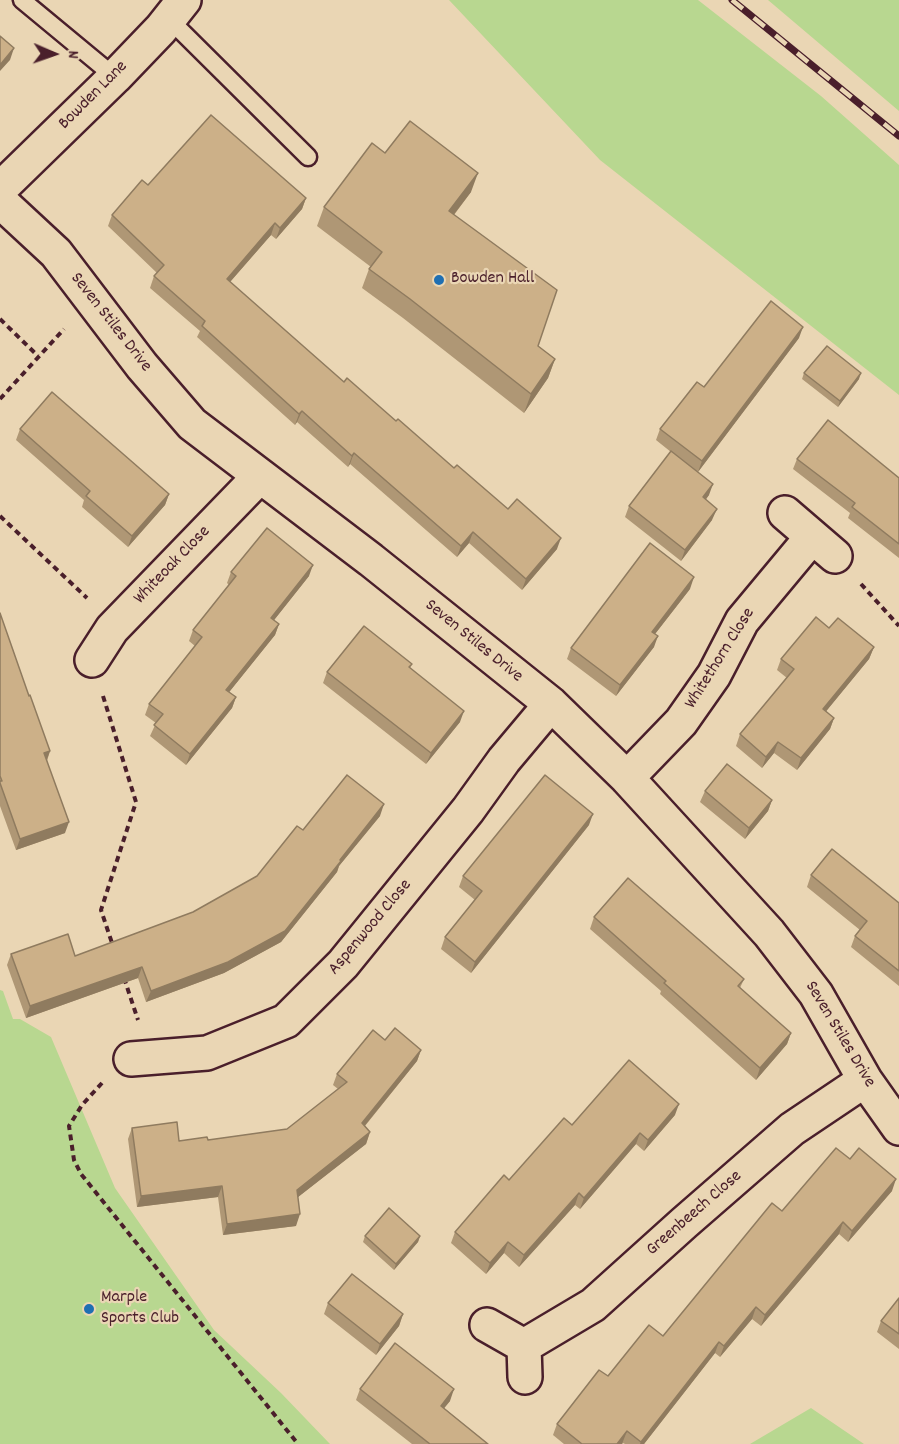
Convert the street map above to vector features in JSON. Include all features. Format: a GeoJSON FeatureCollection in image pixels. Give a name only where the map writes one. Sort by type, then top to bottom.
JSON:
{"type":"FeatureCollection","features":[{"type":"Feature","properties":{"kind":"street","name":"Bowden Lane"},"geometry":{"type":"LineString","coordinates":[[0,189],[115,77],[177,10]]}},
{"type":"Feature","properties":{"kind":"street","name":"Seven Stiles Drive"},"geometry":{"type":"LineString","coordinates":[[0,201],[56,253],[142,366],[192,424],[371,560],[551,704],[627,778],[769,933],[816,994],[865,1080],[899,1128]]}},
{"type":"Feature","properties":{"kind":"street","name":"Whiteoak Close"},"geometry":{"type":"LineString","coordinates":[[92,660],[112,629],[259,477]]}},
{"type":"Feature","properties":{"kind":"street"},"geometry":{"type":"LineString","coordinates":[[785,513],[824,547]]}},
{"type":"Feature","properties":{"kind":"street","name":"Whitethorn Close"},"geometry":{"type":"LineString","coordinates":[[627,778],[681,722],[714,675],[742,621],[824,547]]}},
{"type":"Feature","properties":{"kind":"street","name":"Aspenwood Close"},"geometry":{"type":"LineString","coordinates":[[141,1058],[207,1053],[286,1021],[343,964],[551,704]]}},
{"type":"Feature","properties":{"kind":"street","name":"Greenbeech Close"},"geometry":{"type":"LineString","coordinates":[[488,1325],[524,1361],[593,1305],[684,1222],[792,1129],[865,1080]]}},
{"type":"Feature","properties":{"kind":"lane"},"geometry":{"type":"LineString","coordinates":[[22,0],[115,77]]}},
{"type":"Feature","properties":{"kind":"lane"},"geometry":{"type":"LineString","coordinates":[[177,10],[308,157]]}},
{"type":"Feature","properties":{"kind":"path"},"geometry":{"type":"LineString","coordinates":[[0,399],[92,300]]}},
{"type":"Feature","properties":{"kind":"path"},"geometry":{"type":"LineString","coordinates":[[0,319],[39,356]]}},
{"type":"Feature","properties":{"kind":"path"},"geometry":{"type":"LineString","coordinates":[[0,516],[86,596],[112,629]]}},
{"type":"Feature","properties":{"kind":"path"},"geometry":{"type":"LineString","coordinates":[[824,547],[899,626]]}},
{"type":"Feature","properties":{"kind":"path"},"geometry":{"type":"LineString","coordinates":[[92,660],[136,802],[101,910],[116,956]]}},
{"type":"Feature","properties":{"kind":"path"},"geometry":{"type":"LineString","coordinates":[[120,967],[141,1058],[93,1091],[81,1105],[69,1126],[74,1160],[81,1174],[298,1444]]}},
{"type":"Feature","properties":{"kind":"green space"},"geometry":{"type":"Polygon","coordinates":[[[449,0],[698,0],[821,96],[899,165],[899,395],[600,160],[449,0]]]}},
{"type":"Feature","properties":{"kind":"green space"},"geometry":{"type":"Polygon","coordinates":[[[768,0],[899,0],[899,111],[768,0]]]}},
{"type":"Feature","properties":{"kind":"green space","name":"Marple Sports Club"},"geometry":{"type":"Polygon","coordinates":[[[0,990],[3,991],[13,1019],[20,1019],[51,1037],[115,1188],[214,1330],[281,1393],[330,1444],[0,1444],[0,990]]]}},
{"type":"Feature","properties":{"kind":"green space"},"geometry":{"type":"Polygon","coordinates":[[[811,1408],[864,1444],[750,1444],[811,1408]]]}},
{"type":"Feature","properties":{"kind":"building"},"geometry":{"type":"Polygon","coordinates":[[[0,36],[14,48],[0,65],[0,36]]]}},
{"type":"Feature","properties":{"kind":"building"},"geometry":{"type":"Polygon","coordinates":[[[211,115],[306,198],[280,228],[275,223],[227,279],[344,382],[347,378],[454,468],[457,465],[508,509],[517,499],[561,538],[526,579],[473,532],[461,546],[354,453],[352,456],[302,411],[299,414],[202,326],[205,321],[154,276],[164,265],[112,215],[142,180],[148,185],[211,115]]]}},
{"type":"Feature","properties":{"kind":"building","name":"Bowden Hall"},"geometry":{"type":"Polygon","coordinates":[[[410,121],[478,173],[449,211],[557,290],[538,346],[555,359],[531,394],[369,269],[382,252],[324,207],[372,143],[385,153],[410,121]]]}},
{"type":"Feature","properties":{"kind":"building"},"geometry":{"type":"Polygon","coordinates":[[[771,301],[803,327],[702,461],[660,429],[697,382],[704,387],[771,301]]]}},
{"type":"Feature","properties":{"kind":"building"},"geometry":{"type":"Polygon","coordinates":[[[827,346],[861,373],[840,401],[804,373],[827,346]]]}},
{"type":"Feature","properties":{"kind":"building"},"geometry":{"type":"Polygon","coordinates":[[[52,392],[169,494],[132,536],[86,496],[90,491],[20,429],[52,392]]]}},
{"type":"Feature","properties":{"kind":"building"},"geometry":{"type":"Polygon","coordinates":[[[828,420],[899,478],[899,544],[852,507],[855,503],[797,459],[828,420]]]}},
{"type":"Feature","properties":{"kind":"building"},"geometry":{"type":"Polygon","coordinates":[[[671,451],[713,484],[703,497],[717,509],[685,550],[629,506],[671,451]]]}},
{"type":"Feature","properties":{"kind":"building"},"geometry":{"type":"Polygon","coordinates":[[[267,528],[313,565],[271,618],[279,624],[226,690],[236,697],[190,754],[154,725],[163,714],[149,704],[202,637],[193,630],[236,576],[231,572],[267,528]]]}},
{"type":"Feature","properties":{"kind":"building"},"geometry":{"type":"Polygon","coordinates":[[[650,543],[694,577],[652,632],[658,636],[620,685],[571,648],[650,543]]]}},
{"type":"Feature","properties":{"kind":"building"},"geometry":{"type":"Polygon","coordinates":[[[0,613],[50,751],[44,753],[69,822],[20,839],[0,783],[2,781],[0,776],[0,613]]]}},
{"type":"Feature","properties":{"kind":"building"},"geometry":{"type":"Polygon","coordinates":[[[816,617],[829,628],[838,618],[874,647],[823,709],[834,718],[801,758],[778,742],[766,757],[740,734],[794,669],[781,659],[816,617]]]}},
{"type":"Feature","properties":{"kind":"building"},"geometry":{"type":"Polygon","coordinates":[[[364,626],[412,664],[409,667],[464,711],[431,753],[327,672],[364,626]]]}},
{"type":"Feature","properties":{"kind":"building"},"geometry":{"type":"Polygon","coordinates":[[[727,764],[772,800],[749,828],[705,791],[727,764]]]}},
{"type":"Feature","properties":{"kind":"building"},"geometry":{"type":"Polygon","coordinates":[[[347,775],[384,804],[285,931],[228,962],[151,991],[142,967],[30,1006],[11,954],[68,934],[75,956],[193,912],[257,876],[297,826],[303,830],[347,775]]]}},
{"type":"Feature","properties":{"kind":"building"},"geometry":{"type":"Polygon","coordinates":[[[545,775],[593,814],[475,962],[445,937],[482,891],[463,876],[545,775]]]}},
{"type":"Feature","properties":{"kind":"building"},"geometry":{"type":"Polygon","coordinates":[[[832,849],[899,903],[899,971],[855,936],[867,921],[811,875],[832,849]]]}},
{"type":"Feature","properties":{"kind":"building"},"geometry":{"type":"Polygon","coordinates":[[[628,878],[744,979],[738,986],[791,1033],[760,1068],[594,917],[628,878]]]}},
{"type":"Feature","properties":{"kind":"building"},"geometry":{"type":"Polygon","coordinates":[[[395,1028],[421,1050],[362,1123],[370,1132],[297,1190],[300,1214],[227,1224],[222,1186],[141,1196],[132,1128],[177,1122],[179,1141],[207,1137],[208,1140],[287,1129],[347,1082],[337,1074],[373,1030],[385,1040],[395,1028]]]}},
{"type":"Feature","properties":{"kind":"building"},"geometry":{"type":"Polygon","coordinates":[[[629,1060],[679,1104],[648,1140],[640,1133],[584,1198],[579,1193],[524,1255],[508,1242],[490,1263],[455,1232],[504,1175],[509,1180],[564,1118],[572,1125],[629,1060]]]}},
{"type":"Feature","properties":{"kind":"building"},"geometry":{"type":"Polygon","coordinates":[[[836,1148],[850,1159],[859,1148],[896,1179],[852,1231],[843,1222],[765,1315],[756,1307],[724,1346],[719,1342],[641,1442],[627,1431],[617,1444],[582,1444],[557,1424],[599,1370],[608,1376],[649,1325],[663,1336],[772,1203],[782,1211],[836,1148]]]}},
{"type":"Feature","properties":{"kind":"building"},"geometry":{"type":"Polygon","coordinates":[[[389,1208],[420,1236],[396,1264],[365,1236],[389,1208]]]}},
{"type":"Feature","properties":{"kind":"building"},"geometry":{"type":"Polygon","coordinates":[[[352,1274],[403,1314],[380,1344],[328,1303],[352,1274]]]}},
{"type":"Feature","properties":{"kind":"building"},"geometry":{"type":"Polygon","coordinates":[[[899,1298],[899,1334],[881,1321],[899,1298]]]}},
{"type":"Feature","properties":{"kind":"building"},"geometry":{"type":"Polygon","coordinates":[[[395,1343],[454,1389],[441,1406],[488,1444],[430,1444],[360,1389],[395,1343]]]}},
{"type":"Feature","properties":{"kind":"railway"},"geometry":{"type":"LineString","coordinates":[[732,0],[899,136]]}},
{"type":"Feature","properties":{"kind":"place","name":"Bowden Hall"},"geometry":{"type":"Point","coordinates":[439,280]}},
{"type":"Feature","properties":{"kind":"place","name":"Marple Sports Club"},"geometry":{"type":"Point","coordinates":[89,1309]}}]}
